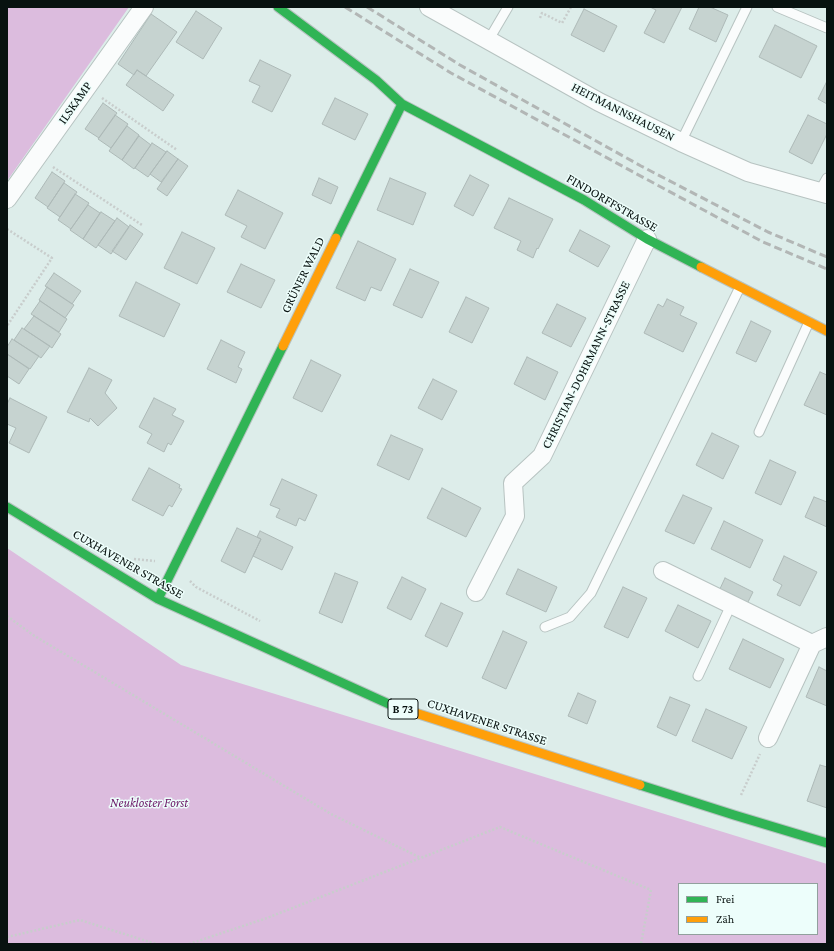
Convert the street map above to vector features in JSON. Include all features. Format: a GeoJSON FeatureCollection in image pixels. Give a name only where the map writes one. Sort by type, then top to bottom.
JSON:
{"type":"FeatureCollection","features":[{"type":"Feature","properties":{"kind":"street","name":"ILSKAMP"},"geometry":{"type":"LineString","coordinates":[[7,199],[144,7]]}},
{"type":"Feature","properties":{"kind":"street"},"geometry":{"type":"LineString","coordinates":[[278,7],[376,80],[402,104]]}},
{"type":"Feature","properties":{"kind":"street","name":"HEITMANNSHAUSEN"},"geometry":{"type":"LineString","coordinates":[[429,7],[599,102],[682,142],[748,172],[824,188]]}},
{"type":"Feature","properties":{"kind":"street","name":"FINDORFFSTRASSE"},"geometry":{"type":"LineString","coordinates":[[402,104],[584,200],[647,239],[827,331]]}},
{"type":"Feature","properties":{"kind":"street","name":"GRÜNER WALD"},"geometry":{"type":"LineString","coordinates":[[158,599],[402,104]]}},
{"type":"Feature","properties":{"kind":"street","name":"CHRISTIAN-DOHRMANN-STRASSE"},"geometry":{"type":"LineString","coordinates":[[476,592],[515,516],[513,483],[542,456],[647,239]]}},
{"type":"Feature","properties":{"kind":"street","name":"CUXHAVENER STRASSE"},"geometry":{"type":"LineString","coordinates":[[7,507],[158,599],[391,705],[734,815],[827,843]]}},
{"type":"Feature","properties":{"kind":"street"},"geometry":{"type":"LineString","coordinates":[[663,571],[731,605],[819,640],[768,738]]}},
{"type":"Feature","properties":{"kind":"lane"},"geometry":{"type":"LineString","coordinates":[[488,40],[508,7]]}},
{"type":"Feature","properties":{"kind":"lane"},"geometry":{"type":"LineString","coordinates":[[682,142],[747,7]]}},
{"type":"Feature","properties":{"kind":"lane"},"geometry":{"type":"LineString","coordinates":[[777,7],[827,28]]}},
{"type":"Feature","properties":{"kind":"lane"},"geometry":{"type":"LineString","coordinates":[[545,627],[570,617],[591,593],[740,287]]}},
{"type":"Feature","properties":{"kind":"lane"},"geometry":{"type":"LineString","coordinates":[[759,432],[809,322]]}},
{"type":"Feature","properties":{"kind":"lane"},"geometry":{"type":"LineString","coordinates":[[698,676],[731,605]]}},
{"type":"Feature","properties":{"kind":"path"},"geometry":{"type":"LineString","coordinates":[[540,18],[542,13],[562,22],[571,7]]}},
{"type":"Feature","properties":{"kind":"path"},"geometry":{"type":"LineString","coordinates":[[87,87],[177,150]]}},
{"type":"Feature","properties":{"kind":"path"},"geometry":{"type":"LineString","coordinates":[[37,157],[142,226]]}},
{"type":"Feature","properties":{"kind":"path"},"geometry":{"type":"LineString","coordinates":[[7,228],[52,258],[7,326]]}},
{"type":"Feature","properties":{"kind":"path"},"geometry":{"type":"LineString","coordinates":[[129,558],[158,561],[186,576],[196,587],[265,623]]}},
{"type":"Feature","properties":{"kind":"path"},"geometry":{"type":"LineString","coordinates":[[7,616],[33,635],[331,814],[420,858]]}},
{"type":"Feature","properties":{"kind":"path"},"geometry":{"type":"LineString","coordinates":[[739,801],[768,738]]}},
{"type":"Feature","properties":{"kind":"path"},"geometry":{"type":"LineString","coordinates":[[188,944],[267,918],[500,827],[651,890],[642,944]]}},
{"type":"Feature","properties":{"kind":"path"},"geometry":{"type":"LineString","coordinates":[[7,937],[80,920],[156,944]]}},
{"type":"Feature","properties":{"kind":"green space"},"geometry":{"type":"Polygon","coordinates":[[[7,7],[129,7],[7,181],[7,7]]]}},
{"type":"Feature","properties":{"kind":"green space","name":"Neukloster Forst"},"geometry":{"type":"Polygon","coordinates":[[[7,548],[181,665],[827,864],[827,944],[7,944],[7,548]]]}},
{"type":"Feature","properties":{"kind":"building"},"geometry":{"type":"Polygon","coordinates":[[[650,7],[682,7],[664,43],[644,33],[656,10],[650,7]]]}},
{"type":"Feature","properties":{"kind":"building"},"geometry":{"type":"Polygon","coordinates":[[[699,7],[710,7],[728,15],[716,42],[689,29],[699,7]]]}},
{"type":"Feature","properties":{"kind":"building"},"geometry":{"type":"Polygon","coordinates":[[[584,9],[617,26],[604,52],[571,35],[584,9]]]}},
{"type":"Feature","properties":{"kind":"building"},"geometry":{"type":"Polygon","coordinates":[[[196,11],[222,28],[203,59],[176,42],[196,11]]]}},
{"type":"Feature","properties":{"kind":"building"},"geometry":{"type":"Polygon","coordinates":[[[151,14],[177,32],[146,76],[137,70],[134,75],[118,64],[151,14]]]}},
{"type":"Feature","properties":{"kind":"building"},"geometry":{"type":"Polygon","coordinates":[[[775,25],[817,46],[801,78],[759,57],[775,25]]]}},
{"type":"Feature","properties":{"kind":"building"},"geometry":{"type":"Polygon","coordinates":[[[260,60],[291,75],[272,112],[252,102],[260,86],[249,81],[260,60]]]}},
{"type":"Feature","properties":{"kind":"building"},"geometry":{"type":"Polygon","coordinates":[[[137,70],[174,95],[163,111],[126,85],[137,70]]]}},
{"type":"Feature","properties":{"kind":"building"},"geometry":{"type":"Polygon","coordinates":[[[827,81],[827,104],[818,99],[827,81]]]}},
{"type":"Feature","properties":{"kind":"building"},"geometry":{"type":"Polygon","coordinates":[[[335,98],[368,114],[355,140],[322,124],[335,98]]]}},
{"type":"Feature","properties":{"kind":"building"},"geometry":{"type":"Polygon","coordinates":[[[103,103],[117,113],[99,138],[85,129],[103,103]]]}},
{"type":"Feature","properties":{"kind":"building"},"geometry":{"type":"Polygon","coordinates":[[[115,115],[128,124],[111,148],[98,139],[115,115]]]}},
{"type":"Feature","properties":{"kind":"building"},"geometry":{"type":"Polygon","coordinates":[[[808,115],[827,124],[827,134],[812,164],[789,152],[808,115]]]}},
{"type":"Feature","properties":{"kind":"building"},"geometry":{"type":"Polygon","coordinates":[[[127,126],[139,135],[122,160],[109,151],[127,126]]]}},
{"type":"Feature","properties":{"kind":"building"},"geometry":{"type":"Polygon","coordinates":[[[139,136],[151,145],[134,169],[122,160],[139,136]]]}},
{"type":"Feature","properties":{"kind":"building"},"geometry":{"type":"Polygon","coordinates":[[[152,143],[166,152],[148,177],[135,168],[152,143]]]}},
{"type":"Feature","properties":{"kind":"building"},"geometry":{"type":"Polygon","coordinates":[[[167,151],[178,159],[161,182],[150,174],[167,151]]]}},
{"type":"Feature","properties":{"kind":"building"},"geometry":{"type":"Polygon","coordinates":[[[178,159],[188,166],[167,196],[157,189],[178,159]]]}},
{"type":"Feature","properties":{"kind":"building"},"geometry":{"type":"Polygon","coordinates":[[[52,172],[65,181],[48,207],[35,198],[52,172]]]}},
{"type":"Feature","properties":{"kind":"building"},"geometry":{"type":"Polygon","coordinates":[[[470,175],[489,185],[473,216],[454,206],[470,175]]]}},
{"type":"Feature","properties":{"kind":"building"},"geometry":{"type":"Polygon","coordinates":[[[319,178],[338,187],[331,204],[312,195],[319,178]]]}},
{"type":"Feature","properties":{"kind":"building"},"geometry":{"type":"Polygon","coordinates":[[[390,178],[426,193],[413,225],[377,210],[390,178]]]}},
{"type":"Feature","properties":{"kind":"building"},"geometry":{"type":"Polygon","coordinates":[[[64,183],[77,192],[60,217],[47,208],[64,183]]]}},
{"type":"Feature","properties":{"kind":"building"},"geometry":{"type":"Polygon","coordinates":[[[238,190],[283,213],[265,249],[241,237],[247,226],[225,215],[238,190]]]}},
{"type":"Feature","properties":{"kind":"building"},"geometry":{"type":"Polygon","coordinates":[[[75,194],[89,203],[71,229],[58,220],[75,194]]]}},
{"type":"Feature","properties":{"kind":"building"},"geometry":{"type":"Polygon","coordinates":[[[509,198],[553,219],[533,258],[517,250],[521,241],[494,228],[509,198]]]}},
{"type":"Feature","properties":{"kind":"building"},"geometry":{"type":"Polygon","coordinates":[[[88,205],[100,213],[83,239],[70,230],[88,205]]]}},
{"type":"Feature","properties":{"kind":"building"},"geometry":{"type":"Polygon","coordinates":[[[101,212],[115,221],[96,248],[83,239],[101,212]]]}},
{"type":"Feature","properties":{"kind":"building"},"geometry":{"type":"Polygon","coordinates":[[[117,218],[129,227],[111,254],[98,245],[117,218]]]}},
{"type":"Feature","properties":{"kind":"building"},"geometry":{"type":"Polygon","coordinates":[[[130,225],[143,234],[126,260],[112,251],[130,225]]]}},
{"type":"Feature","properties":{"kind":"building"},"geometry":{"type":"Polygon","coordinates":[[[580,230],[610,246],[598,267],[569,251],[580,230]]]}},
{"type":"Feature","properties":{"kind":"building"},"geometry":{"type":"Polygon","coordinates":[[[182,232],[215,248],[197,284],[164,268],[182,232]]]}},
{"type":"Feature","properties":{"kind":"building"},"geometry":{"type":"Polygon","coordinates":[[[358,241],[396,259],[381,291],[371,287],[365,301],[336,288],[358,241]]]}},
{"type":"Feature","properties":{"kind":"building"},"geometry":{"type":"Polygon","coordinates":[[[241,264],[275,280],[261,308],[227,292],[241,264]]]}},
{"type":"Feature","properties":{"kind":"building"},"geometry":{"type":"Polygon","coordinates":[[[410,269],[439,282],[422,318],[393,305],[410,269]]]}},
{"type":"Feature","properties":{"kind":"building"},"geometry":{"type":"Polygon","coordinates":[[[54,273],[81,291],[72,304],[45,286],[54,273]]]}},
{"type":"Feature","properties":{"kind":"building"},"geometry":{"type":"Polygon","coordinates":[[[136,282],[180,304],[164,337],[119,316],[136,282]]]}},
{"type":"Feature","properties":{"kind":"building"},"geometry":{"type":"Polygon","coordinates":[[[47,287],[74,305],[65,318],[39,300],[47,287]]]}},
{"type":"Feature","properties":{"kind":"building"},"geometry":{"type":"Polygon","coordinates":[[[466,297],[489,308],[472,343],[449,332],[466,297]]]}},
{"type":"Feature","properties":{"kind":"building"},"geometry":{"type":"Polygon","coordinates":[[[667,299],[684,307],[680,315],[697,323],[683,352],[644,333],[658,304],[663,307],[667,299]]]}},
{"type":"Feature","properties":{"kind":"building"},"geometry":{"type":"Polygon","coordinates":[[[40,301],[67,319],[59,332],[31,314],[40,301]]]}},
{"type":"Feature","properties":{"kind":"building"},"geometry":{"type":"Polygon","coordinates":[[[557,304],[586,318],[571,347],[542,333],[557,304]]]}},
{"type":"Feature","properties":{"kind":"building"},"geometry":{"type":"Polygon","coordinates":[[[34,316],[61,334],[52,348],[24,329],[34,316]]]}},
{"type":"Feature","properties":{"kind":"building"},"geometry":{"type":"Polygon","coordinates":[[[751,321],[771,331],[756,362],[736,353],[751,321]]]}},
{"type":"Feature","properties":{"kind":"building"},"geometry":{"type":"Polygon","coordinates":[[[22,328],[50,346],[41,358],[14,340],[22,328]]]}},
{"type":"Feature","properties":{"kind":"building"},"geometry":{"type":"Polygon","coordinates":[[[12,339],[39,356],[30,369],[7,354],[7,347],[12,339]]]}},
{"type":"Feature","properties":{"kind":"building"},"geometry":{"type":"Polygon","coordinates":[[[221,340],[245,352],[238,367],[242,369],[236,383],[207,369],[221,340]]]}},
{"type":"Feature","properties":{"kind":"building"},"geometry":{"type":"Polygon","coordinates":[[[7,354],[29,369],[19,384],[7,376],[7,354]]]}},
{"type":"Feature","properties":{"kind":"building"},"geometry":{"type":"Polygon","coordinates":[[[527,357],[558,372],[545,400],[514,384],[527,357]]]}},
{"type":"Feature","properties":{"kind":"building"},"geometry":{"type":"Polygon","coordinates":[[[311,360],[341,375],[322,412],[293,398],[311,360]]]}},
{"type":"Feature","properties":{"kind":"building"},"geometry":{"type":"Polygon","coordinates":[[[89,368],[112,380],[105,393],[117,408],[98,426],[90,418],[89,422],[67,412],[89,368]]]}},
{"type":"Feature","properties":{"kind":"building"},"geometry":{"type":"Polygon","coordinates":[[[820,372],[827,375],[827,415],[804,405],[820,372]]]}},
{"type":"Feature","properties":{"kind":"building"},"geometry":{"type":"Polygon","coordinates":[[[433,379],[457,391],[442,420],[418,408],[433,379]]]}},
{"type":"Feature","properties":{"kind":"building"},"geometry":{"type":"Polygon","coordinates":[[[10,398],[47,417],[29,453],[9,443],[16,428],[7,424],[7,404],[10,398]]]}},
{"type":"Feature","properties":{"kind":"building"},"geometry":{"type":"Polygon","coordinates":[[[154,398],[176,409],[172,415],[184,421],[171,445],[168,443],[164,452],[147,443],[152,434],[139,427],[154,398]]]}},
{"type":"Feature","properties":{"kind":"building"},"geometry":{"type":"Polygon","coordinates":[[[712,433],[739,446],[723,479],[696,465],[712,433]]]}},
{"type":"Feature","properties":{"kind":"building"},"geometry":{"type":"Polygon","coordinates":[[[391,435],[423,449],[409,480],[377,465],[391,435]]]}},
{"type":"Feature","properties":{"kind":"building"},"geometry":{"type":"Polygon","coordinates":[[[770,460],[796,472],[781,505],[755,493],[770,460]]]}},
{"type":"Feature","properties":{"kind":"building"},"geometry":{"type":"Polygon","coordinates":[[[149,468],[180,485],[179,488],[182,489],[172,507],[169,505],[163,516],[132,500],[149,468]]]}},
{"type":"Feature","properties":{"kind":"building"},"geometry":{"type":"Polygon","coordinates":[[[282,479],[317,495],[305,521],[299,518],[296,526],[276,517],[280,509],[270,505],[282,479]]]}},
{"type":"Feature","properties":{"kind":"building"},"geometry":{"type":"Polygon","coordinates":[[[442,488],[481,508],[466,537],[427,518],[442,488]]]}},
{"type":"Feature","properties":{"kind":"building"},"geometry":{"type":"Polygon","coordinates":[[[683,495],[712,508],[694,544],[665,531],[683,495]]]}},
{"type":"Feature","properties":{"kind":"building"},"geometry":{"type":"Polygon","coordinates":[[[814,497],[827,502],[827,527],[805,517],[814,497]]]}},
{"type":"Feature","properties":{"kind":"building"},"geometry":{"type":"Polygon","coordinates":[[[724,521],[763,540],[750,568],[711,549],[724,521]]]}},
{"type":"Feature","properties":{"kind":"building"},"geometry":{"type":"Polygon","coordinates":[[[237,528],[261,539],[245,573],[221,561],[237,528]]]}},
{"type":"Feature","properties":{"kind":"building"},"geometry":{"type":"Polygon","coordinates":[[[260,531],[293,547],[282,570],[253,556],[261,539],[257,537],[260,531]]]}},
{"type":"Feature","properties":{"kind":"building"},"geometry":{"type":"Polygon","coordinates":[[[784,556],[817,572],[800,606],[777,595],[782,585],[773,580],[784,556]]]}},
{"type":"Feature","properties":{"kind":"building"},"geometry":{"type":"Polygon","coordinates":[[[518,569],[557,587],[546,612],[506,594],[518,569]]]}},
{"type":"Feature","properties":{"kind":"building"},"geometry":{"type":"Polygon","coordinates":[[[335,573],[358,582],[342,623],[319,613],[335,573]]]}},
{"type":"Feature","properties":{"kind":"building"},"geometry":{"type":"Polygon","coordinates":[[[402,577],[426,589],[411,620],[387,608],[402,577]]]}},
{"type":"Feature","properties":{"kind":"building"},"geometry":{"type":"Polygon","coordinates":[[[725,578],[753,592],[746,606],[718,593],[725,578]]]}},
{"type":"Feature","properties":{"kind":"building"},"geometry":{"type":"Polygon","coordinates":[[[623,587],[647,598],[628,638],[604,627],[623,587]]]}},
{"type":"Feature","properties":{"kind":"building"},"geometry":{"type":"Polygon","coordinates":[[[441,603],[463,613],[447,647],[425,636],[441,603]]]}},
{"type":"Feature","properties":{"kind":"building"},"geometry":{"type":"Polygon","coordinates":[[[678,605],[711,621],[698,648],[665,631],[678,605]]]}},
{"type":"Feature","properties":{"kind":"building"},"geometry":{"type":"Polygon","coordinates":[[[503,631],[527,642],[506,689],[482,678],[503,631]]]}},
{"type":"Feature","properties":{"kind":"building"},"geometry":{"type":"Polygon","coordinates":[[[743,639],[784,659],[770,688],[729,669],[743,639]]]}},
{"type":"Feature","properties":{"kind":"building"},"geometry":{"type":"Polygon","coordinates":[[[819,667],[827,671],[827,706],[806,697],[819,667]]]}},
{"type":"Feature","properties":{"kind":"building"},"geometry":{"type":"Polygon","coordinates":[[[578,693],[596,701],[587,724],[568,716],[578,693]]]}},
{"type":"Feature","properties":{"kind":"building"},"geometry":{"type":"Polygon","coordinates":[[[670,697],[690,705],[676,736],[657,727],[670,697]]]}},
{"type":"Feature","properties":{"kind":"building"},"geometry":{"type":"Polygon","coordinates":[[[706,709],[747,727],[732,759],[692,741],[706,709]]]}},
{"type":"Feature","properties":{"kind":"building"},"geometry":{"type":"Polygon","coordinates":[[[820,765],[827,767],[827,808],[807,801],[820,765]]]}},
{"type":"Feature","properties":{"kind":"railway"},"geometry":{"type":"LineString","coordinates":[[345,7],[451,73],[763,242],[827,269]]}},
{"type":"Feature","properties":{"kind":"railway"},"geometry":{"type":"LineString","coordinates":[[367,7],[460,65],[641,166],[768,232],[827,257]]}},
{"type":"Feature","properties":{"kind":"traffic: fast"},"geometry":{"type":"LineString","coordinates":[[278,7],[376,80],[402,104],[584,200],[647,239],[701,267]]}},
{"type":"Feature","properties":{"kind":"traffic: fast"},"geometry":{"type":"LineString","coordinates":[[336,238],[402,104]]}},
{"type":"Feature","properties":{"kind":"traffic: fast"},"geometry":{"type":"LineString","coordinates":[[158,599],[283,346]]}},
{"type":"Feature","properties":{"kind":"traffic: fast"},"geometry":{"type":"LineString","coordinates":[[7,507],[158,599],[400,708]]}},
{"type":"Feature","properties":{"kind":"traffic: fast"},"geometry":{"type":"LineString","coordinates":[[640,785],[827,843]]}},
{"type":"Feature","properties":{"kind":"traffic: slow"},"geometry":{"type":"LineString","coordinates":[[283,346],[336,238]]}},
{"type":"Feature","properties":{"kind":"traffic: slow"},"geometry":{"type":"LineString","coordinates":[[701,267],[827,331]]}},
{"type":"Feature","properties":{"kind":"traffic: slow"},"geometry":{"type":"LineString","coordinates":[[400,708],[640,785]]}}]}
